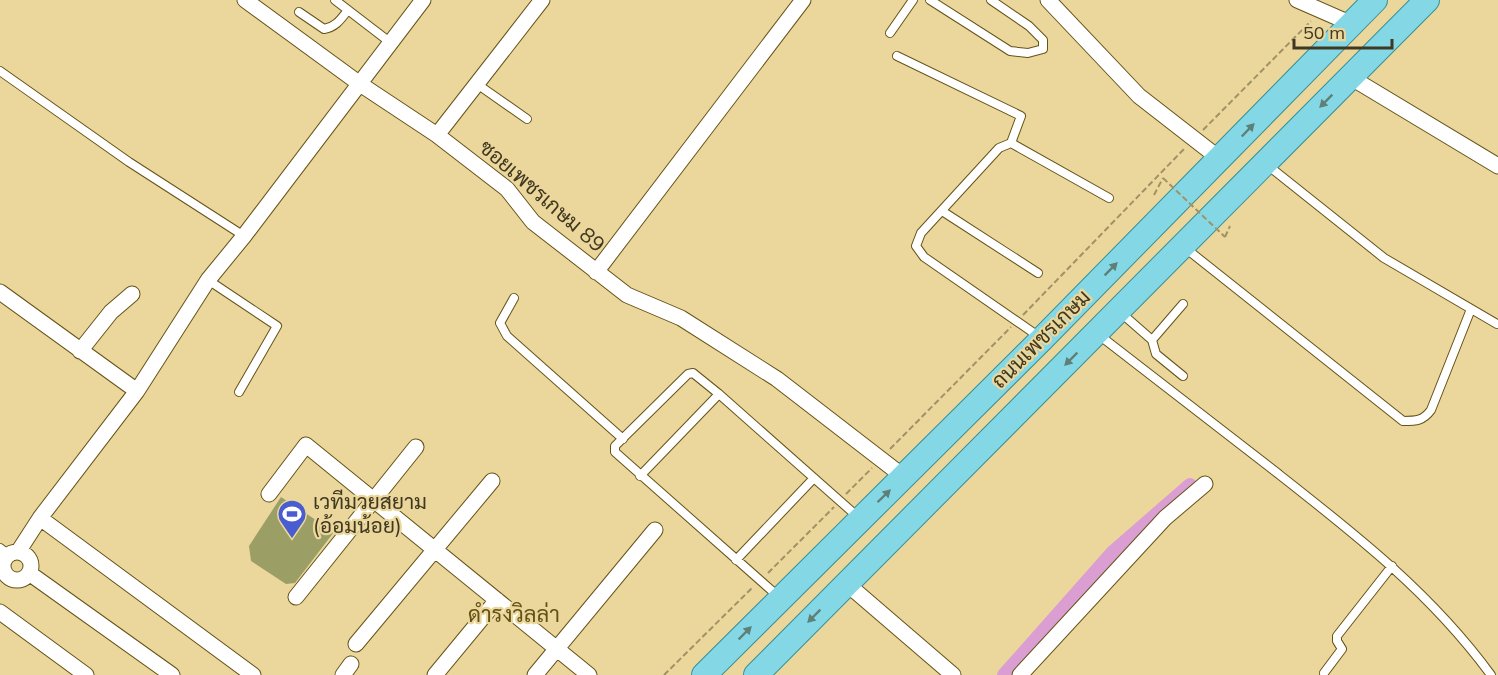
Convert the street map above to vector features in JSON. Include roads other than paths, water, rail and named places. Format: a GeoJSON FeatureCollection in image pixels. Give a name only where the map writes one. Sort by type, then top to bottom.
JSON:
{"type":"FeatureCollection","features":[{"type":"Feature","properties":{"kind":"main road","name":"ถนนเพชรเกษม"},"geometry":{"type":"LineString","coordinates":[[704,675],[1042,339],[1375,0]]}},
{"type":"Feature","properties":{"kind":"main road","name":"ถนนเพชรเกษม"},"geometry":{"type":"LineString","coordinates":[[756,675],[1427,0]]}},
{"type":"Feature","properties":{"kind":"street","name":"ซอยเพชรเกษม 89"},"geometry":{"type":"LineString","coordinates":[[245,0],[360,84],[437,135],[507,189],[533,222],[596,272],[627,294],[681,318],[777,379],[904,477]]}},
{"type":"Feature","properties":{"kind":"street"},"geometry":{"type":"LineString","coordinates":[[5,564],[136,391],[208,280],[423,0]]}},
{"type":"Feature","properties":{"kind":"street"},"geometry":{"type":"LineString","coordinates":[[437,135],[542,0]]}},
{"type":"Feature","properties":{"kind":"street"},"geometry":{"type":"LineString","coordinates":[[596,272],[803,0]]}},
{"type":"Feature","properties":{"kind":"street"},"geometry":{"type":"LineString","coordinates":[[1048,0],[1139,96],[1220,159]]}},
{"type":"Feature","properties":{"kind":"street"},"geometry":{"type":"LineString","coordinates":[[1297,0],[1352,24]]}},
{"type":"Feature","properties":{"kind":"street"},"geometry":{"type":"LineString","coordinates":[[1350,77],[1498,166]]}},
{"type":"Feature","properties":{"kind":"street"},"geometry":{"type":"LineString","coordinates":[[0,292],[136,391]]}},
{"type":"Feature","properties":{"kind":"street"},"geometry":{"type":"LineString","coordinates":[[81,351],[111,312],[132,294]]}},
{"type":"Feature","properties":{"kind":"street"},"geometry":{"type":"LineString","coordinates":[[269,494],[306,445],[589,675]]}},
{"type":"Feature","properties":{"kind":"street"},"geometry":{"type":"LineString","coordinates":[[296,597],[416,447]]}},
{"type":"Feature","properties":{"kind":"street"},"geometry":{"type":"LineString","coordinates":[[356,644],[492,481]]}},
{"type":"Feature","properties":{"kind":"street"},"geometry":{"type":"LineString","coordinates":[[1020,675],[1165,518],[1205,484]]}},
{"type":"Feature","properties":{"kind":"street"},"geometry":{"type":"LineString","coordinates":[[40,518],[253,675]]}},
{"type":"Feature","properties":{"kind":"street"},"geometry":{"type":"LineString","coordinates":[[535,675],[655,530]]}},
{"type":"Feature","properties":{"kind":"street"},"geometry":{"type":"LineString","coordinates":[[25,555],[30,561],[29,573],[18,580],[13,579],[5,564],[25,555]]}},
{"type":"Feature","properties":{"kind":"street"},"geometry":{"type":"LineString","coordinates":[[29,573],[172,675]]}},
{"type":"Feature","properties":{"kind":"street"},"geometry":{"type":"LineString","coordinates":[[846,583],[953,675]]}},
{"type":"Feature","properties":{"kind":"street"},"geometry":{"type":"LineString","coordinates":[[435,675],[497,600]]}},
{"type":"Feature","properties":{"kind":"street"},"geometry":{"type":"LineString","coordinates":[[0,612],[86,675]]}},
{"type":"Feature","properties":{"kind":"lane"},"geometry":{"type":"LineString","coordinates":[[335,0],[391,43]]}},
{"type":"Feature","properties":{"kind":"lane"},"geometry":{"type":"LineString","coordinates":[[890,33],[913,0]]}},
{"type":"Feature","properties":{"kind":"lane"},"geometry":{"type":"LineString","coordinates":[[930,0],[1010,51],[1028,53],[1043,49],[1043,40],[1029,26],[991,0]]}},
{"type":"Feature","properties":{"kind":"lane"},"geometry":{"type":"LineString","coordinates":[[299,12],[324,29],[332,28],[348,10]]}},
{"type":"Feature","properties":{"kind":"lane"},"geometry":{"type":"LineString","coordinates":[[897,56],[1021,116],[1011,143],[999,148],[921,233],[916,246],[924,257],[1042,339]]}},
{"type":"Feature","properties":{"kind":"lane"},"geometry":{"type":"LineString","coordinates":[[0,71],[129,162],[244,236]]}},
{"type":"Feature","properties":{"kind":"lane"},"geometry":{"type":"LineString","coordinates":[[477,84],[527,119]]}},
{"type":"Feature","properties":{"kind":"lane"},"geometry":{"type":"LineString","coordinates":[[1011,143],[1109,198]]}},
{"type":"Feature","properties":{"kind":"lane"},"geometry":{"type":"LineString","coordinates":[[1265,163],[1384,258],[1497,324]]}},
{"type":"Feature","properties":{"kind":"lane"},"geometry":{"type":"LineString","coordinates":[[942,211],[1038,273]]}},
{"type":"Feature","properties":{"kind":"lane"},"geometry":{"type":"LineString","coordinates":[[1183,246],[1403,421],[1417,421],[1425,418],[1431,410],[1471,309]]}},
{"type":"Feature","properties":{"kind":"lane"},"geometry":{"type":"LineString","coordinates":[[208,280],[277,326],[239,392]]}},
{"type":"Feature","properties":{"kind":"lane"},"geometry":{"type":"LineString","coordinates":[[514,298],[500,323],[507,336],[623,439]]}},
{"type":"Feature","properties":{"kind":"lane"},"geometry":{"type":"LineString","coordinates":[[1152,340],[1183,304]]}},
{"type":"Feature","properties":{"kind":"lane"},"geometry":{"type":"LineString","coordinates":[[1119,311],[1152,340],[1156,354],[1183,376]]}},
{"type":"Feature","properties":{"kind":"lane"},"geometry":{"type":"LineString","coordinates":[[1096,333],[1371,547],[1437,609],[1491,675]]}},
{"type":"Feature","properties":{"kind":"lane"},"geometry":{"type":"LineString","coordinates":[[780,598],[615,452],[615,446],[688,374],[696,374],[861,519]]}},
{"type":"Feature","properties":{"kind":"lane"},"geometry":{"type":"LineString","coordinates":[[640,476],[719,394]]}},
{"type":"Feature","properties":{"kind":"lane"},"geometry":{"type":"LineString","coordinates":[[736,560],[814,478]]}},
{"type":"Feature","properties":{"kind":"lane"},"geometry":{"type":"LineString","coordinates":[[1324,673],[1342,650],[1337,636],[1392,566]]}},
{"type":"Feature","properties":{"kind":"waterway"},"geometry":{"type":"LineString","coordinates":[[1004,675],[1113,552],[1190,485]]}},
{"type":"Feature","properties":{"kind":"place","name":"เวทีมวยสยาม (อ้อมน้อย)"},"geometry":{"type":"Point","coordinates":[292,540]}},
{"type":"Feature","properties":{"kind":"district","name":"ดำรงวิลล่า"},"geometry":{"type":"Point","coordinates":[514,614]}}]}
